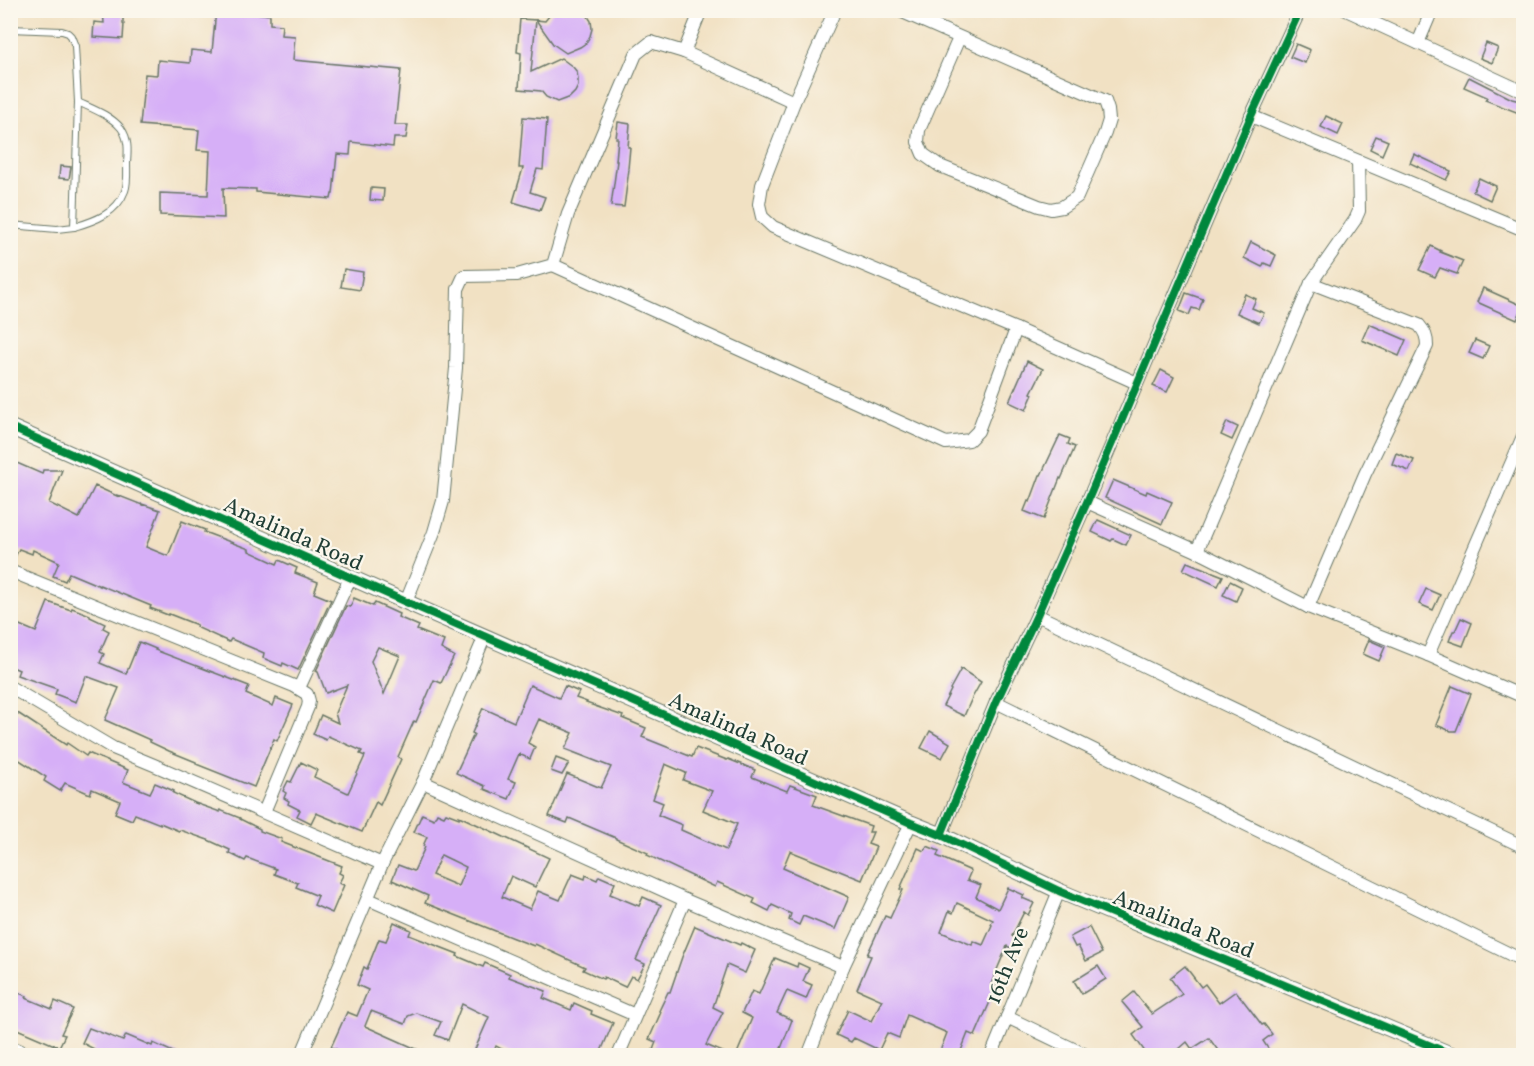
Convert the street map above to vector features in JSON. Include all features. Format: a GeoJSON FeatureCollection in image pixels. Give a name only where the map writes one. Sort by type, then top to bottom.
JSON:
{"type":"FeatureCollection","features":[{"type":"Feature","properties":{"kind":"street"},"geometry":{"type":"LineString","coordinates":[[684,51],[701,10]]}},
{"type":"Feature","properties":{"kind":"street"},"geometry":{"type":"LineString","coordinates":[[835,10],[762,185],[759,204],[762,217],[773,226],[1137,383]]}},
{"type":"Feature","properties":{"kind":"street"},"geometry":{"type":"LineString","coordinates":[[898,10],[1105,101],[1109,120],[1077,197],[1062,207],[1051,209],[1040,206],[940,166],[923,154],[918,142],[919,130],[958,38]]}},
{"type":"Feature","properties":{"kind":"street"},"geometry":{"type":"LineString","coordinates":[[942,834],[996,702],[1087,502],[1251,116],[1300,10]]}},
{"type":"Feature","properties":{"kind":"street"},"geometry":{"type":"LineString","coordinates":[[1346,10],[1524,92]]}},
{"type":"Feature","properties":{"kind":"street"},"geometry":{"type":"LineString","coordinates":[[1418,43],[1432,10]]}},
{"type":"Feature","properties":{"kind":"street"},"geometry":{"type":"LineString","coordinates":[[552,265],[568,214],[636,54],[651,42],[684,51],[795,102]]}},
{"type":"Feature","properties":{"kind":"street"},"geometry":{"type":"LineString","coordinates":[[1251,116],[1524,230]]}},
{"type":"Feature","properties":{"kind":"street"},"geometry":{"type":"LineString","coordinates":[[1197,551],[1311,283],[1359,211],[1358,161]]}},
{"type":"Feature","properties":{"kind":"street"},"geometry":{"type":"LineString","coordinates":[[406,602],[434,532],[443,501],[456,368],[458,289],[464,276],[517,275],[552,265],[946,442],[969,440],[978,431],[1016,329]]}},
{"type":"Feature","properties":{"kind":"street"},"geometry":{"type":"LineString","coordinates":[[1308,607],[1365,474],[1427,346],[1425,332],[1419,325],[1311,283]]}},
{"type":"Feature","properties":{"kind":"street","name":"Amalinda Road"},"geometry":{"type":"LineString","coordinates":[[10,427],[911,823],[942,834],[1059,891],[1455,1056]]}},
{"type":"Feature","properties":{"kind":"street"},"geometry":{"type":"LineString","coordinates":[[1428,656],[1524,434]]}},
{"type":"Feature","properties":{"kind":"street"},"geometry":{"type":"LineString","coordinates":[[1087,502],[1197,551],[1308,607],[1524,697]]}},
{"type":"Feature","properties":{"kind":"street"},"geometry":{"type":"LineString","coordinates":[[10,571],[299,688],[307,694],[308,707],[264,812]]}},
{"type":"Feature","properties":{"kind":"street"},"geometry":{"type":"LineString","coordinates":[[299,688],[350,578]]}},
{"type":"Feature","properties":{"kind":"street"},"geometry":{"type":"LineString","coordinates":[[1037,615],[1524,847]]}},
{"type":"Feature","properties":{"kind":"street"},"geometry":{"type":"LineString","coordinates":[[301,1056],[382,864],[423,782],[485,636]]}},
{"type":"Feature","properties":{"kind":"street"},"geometry":{"type":"LineString","coordinates":[[10,687],[113,748],[382,864]]}},
{"type":"Feature","properties":{"kind":"street"},"geometry":{"type":"LineString","coordinates":[[996,702],[1524,961]]}},
{"type":"Feature","properties":{"kind":"street"},"geometry":{"type":"LineString","coordinates":[[423,782],[685,900],[843,967]]}},
{"type":"Feature","properties":{"kind":"street"},"geometry":{"type":"LineString","coordinates":[[813,1054],[843,967],[911,823]]}},
{"type":"Feature","properties":{"kind":"street","name":"16th Ave"},"geometry":{"type":"LineString","coordinates":[[991,1056],[1059,891]]}},
{"type":"Feature","properties":{"kind":"street"},"geometry":{"type":"LineString","coordinates":[[368,899],[635,1015]]}},
{"type":"Feature","properties":{"kind":"street"},"geometry":{"type":"LineString","coordinates":[[618,1056],[685,900]]}},
{"type":"Feature","properties":{"kind":"street"},"geometry":{"type":"LineString","coordinates":[[1007,1017],[1088,1056]]}},
{"type":"Feature","properties":{"kind":"street"},"geometry":{"type":"LineString","coordinates":[[10,1046],[32,1056]]}},
{"type":"Feature","properties":{"kind":"lane"},"geometry":{"type":"LineString","coordinates":[[10,29],[62,31],[71,36],[75,46],[78,102],[74,227]]}},
{"type":"Feature","properties":{"kind":"lane"},"geometry":{"type":"LineString","coordinates":[[10,225],[57,229],[74,227],[106,215],[117,205],[125,190],[129,145],[122,129],[110,117],[78,102]]}},
{"type":"Feature","properties":{"kind":"building"},"geometry":{"type":"Polygon","coordinates":[[[103,10],[123,10],[123,39],[93,37],[94,22],[104,23],[103,10]]]}},
{"type":"Feature","properties":{"kind":"building"},"geometry":{"type":"Polygon","coordinates":[[[216,10],[248,10],[248,12],[270,15],[270,24],[282,25],[281,35],[295,36],[293,60],[401,70],[395,125],[408,125],[406,138],[394,138],[393,147],[351,142],[350,155],[337,154],[331,199],[256,192],[256,189],[223,188],[224,218],[160,215],[160,193],[208,195],[210,151],[197,150],[199,130],[140,125],[145,74],[157,75],[158,60],[190,63],[191,50],[212,52],[216,10]]]}},
{"type":"Feature","properties":{"kind":"building"},"geometry":{"type":"Polygon","coordinates":[[[554,10],[584,10],[591,21],[592,29],[586,43],[566,53],[553,44],[536,20],[545,21],[554,10]]]}},
{"type":"Feature","properties":{"kind":"building"},"geometry":{"type":"Polygon","coordinates":[[[520,19],[536,20],[531,72],[561,58],[577,72],[578,86],[570,97],[557,102],[546,97],[541,91],[519,89],[521,53],[517,52],[520,19]]]}},
{"type":"Feature","properties":{"kind":"building"},"geometry":{"type":"Polygon","coordinates":[[[1486,43],[1498,48],[1492,63],[1480,58],[1486,43]]]}},
{"type":"Feature","properties":{"kind":"building"},"geometry":{"type":"Polygon","coordinates":[[[1296,44],[1310,50],[1305,63],[1290,57],[1296,44]]]}},
{"type":"Feature","properties":{"kind":"building"},"geometry":{"type":"Polygon","coordinates":[[[1469,77],[1512,99],[1524,102],[1524,115],[1485,100],[1487,97],[1464,87],[1469,77]]]}},
{"type":"Feature","properties":{"kind":"building"},"geometry":{"type":"Polygon","coordinates":[[[1326,116],[1343,124],[1338,135],[1321,127],[1326,116]]]}},
{"type":"Feature","properties":{"kind":"building"},"geometry":{"type":"Polygon","coordinates":[[[523,117],[547,119],[543,170],[537,169],[530,192],[545,197],[540,210],[513,202],[523,168],[519,168],[523,117]]]}},
{"type":"Feature","properties":{"kind":"building"},"geometry":{"type":"Polygon","coordinates":[[[618,122],[630,124],[629,169],[624,207],[611,206],[617,161],[618,122]]]}},
{"type":"Feature","properties":{"kind":"building"},"geometry":{"type":"Polygon","coordinates":[[[1376,136],[1388,141],[1382,155],[1370,149],[1376,136]]]}},
{"type":"Feature","properties":{"kind":"building"},"geometry":{"type":"Polygon","coordinates":[[[1414,154],[1451,171],[1446,180],[1410,163],[1414,154]]]}},
{"type":"Feature","properties":{"kind":"building"},"geometry":{"type":"Polygon","coordinates":[[[60,166],[71,167],[69,179],[59,178],[60,166]]]}},
{"type":"Feature","properties":{"kind":"building"},"geometry":{"type":"Polygon","coordinates":[[[1479,178],[1496,186],[1490,200],[1473,192],[1479,178]]]}},
{"type":"Feature","properties":{"kind":"building"},"geometry":{"type":"Polygon","coordinates":[[[371,188],[384,189],[383,201],[370,200],[371,188]]]}},
{"type":"Feature","properties":{"kind":"building"},"geometry":{"type":"Polygon","coordinates":[[[1251,242],[1276,255],[1271,266],[1264,263],[1262,267],[1244,258],[1251,242]]]}},
{"type":"Feature","properties":{"kind":"building"},"geometry":{"type":"Polygon","coordinates":[[[1431,246],[1463,261],[1457,274],[1440,268],[1435,277],[1419,270],[1431,246]]]}},
{"type":"Feature","properties":{"kind":"building"},"geometry":{"type":"Polygon","coordinates":[[[344,269],[363,272],[360,290],[341,287],[344,269]]]}},
{"type":"Feature","properties":{"kind":"building"},"geometry":{"type":"Polygon","coordinates":[[[1483,288],[1523,306],[1517,320],[1477,302],[1483,288]]]}},
{"type":"Feature","properties":{"kind":"building"},"geometry":{"type":"Polygon","coordinates":[[[1186,293],[1203,299],[1199,310],[1192,308],[1189,315],[1179,311],[1186,293]]]}},
{"type":"Feature","properties":{"kind":"building"},"geometry":{"type":"Polygon","coordinates":[[[1245,294],[1256,299],[1252,308],[1264,313],[1259,323],[1237,313],[1245,294]]]}},
{"type":"Feature","properties":{"kind":"building"},"geometry":{"type":"Polygon","coordinates":[[[1369,324],[1406,340],[1399,356],[1362,340],[1369,324]]]}},
{"type":"Feature","properties":{"kind":"building"},"geometry":{"type":"Polygon","coordinates":[[[1475,340],[1489,346],[1483,359],[1469,353],[1475,340]]]}},
{"type":"Feature","properties":{"kind":"building"},"geometry":{"type":"Polygon","coordinates":[[[1027,361],[1043,369],[1031,393],[1033,394],[1026,410],[1009,402],[1027,361]]]}},
{"type":"Feature","properties":{"kind":"building"},"geometry":{"type":"Polygon","coordinates":[[[1161,370],[1174,377],[1167,392],[1153,386],[1161,370]]]}},
{"type":"Feature","properties":{"kind":"building"},"geometry":{"type":"Polygon","coordinates":[[[1227,422],[1238,427],[1232,440],[1221,435],[1227,422]]]}},
{"type":"Feature","properties":{"kind":"building"},"geometry":{"type":"Polygon","coordinates":[[[1060,435],[1070,439],[1068,444],[1075,447],[1044,519],[1024,511],[1060,435]]]}},
{"type":"Feature","properties":{"kind":"building"},"geometry":{"type":"Polygon","coordinates":[[[1396,453],[1414,460],[1409,471],[1392,464],[1396,453]]]}},
{"type":"Feature","properties":{"kind":"building"},"geometry":{"type":"Polygon","coordinates":[[[10,460],[42,474],[43,470],[62,470],[49,503],[79,518],[95,486],[160,510],[146,547],[168,556],[182,521],[249,549],[277,564],[279,560],[297,568],[295,573],[318,582],[314,593],[331,600],[298,670],[263,658],[264,653],[231,639],[229,642],[196,627],[197,625],[150,608],[151,606],[69,573],[65,581],[53,576],[59,562],[33,550],[32,554],[19,549],[10,563],[10,460]]]}},
{"type":"Feature","properties":{"kind":"building"},"geometry":{"type":"Polygon","coordinates":[[[1113,480],[1172,502],[1162,524],[1105,498],[1113,480]]]}},
{"type":"Feature","properties":{"kind":"building"},"geometry":{"type":"Polygon","coordinates":[[[1098,520],[1131,535],[1126,545],[1092,532],[1098,520]]]}},
{"type":"Feature","properties":{"kind":"building"},"geometry":{"type":"Polygon","coordinates":[[[1187,562],[1223,576],[1218,586],[1183,570],[1187,562]]]}},
{"type":"Feature","properties":{"kind":"building"},"geometry":{"type":"Polygon","coordinates":[[[1230,581],[1242,587],[1236,601],[1223,595],[1230,581]]]}},
{"type":"Feature","properties":{"kind":"building"},"geometry":{"type":"Polygon","coordinates":[[[1426,589],[1440,595],[1433,610],[1419,604],[1426,589]]]}},
{"type":"Feature","properties":{"kind":"building"},"geometry":{"type":"Polygon","coordinates":[[[354,598],[373,606],[375,603],[399,614],[398,617],[419,626],[417,630],[444,641],[441,649],[454,656],[441,683],[434,680],[398,757],[401,759],[380,805],[376,802],[362,832],[316,813],[311,823],[297,816],[300,810],[288,804],[289,801],[284,798],[286,793],[283,791],[288,781],[291,782],[301,762],[317,770],[314,777],[348,793],[365,756],[360,754],[362,751],[328,736],[326,740],[313,734],[321,715],[338,723],[335,713],[347,685],[326,693],[316,671],[346,606],[350,607],[354,598]],[[378,647],[371,661],[384,694],[400,656],[378,647]]]}},
{"type":"Feature","properties":{"kind":"building"},"geometry":{"type":"Polygon","coordinates":[[[48,602],[71,610],[72,608],[105,624],[103,628],[109,631],[100,652],[104,654],[100,663],[126,674],[139,642],[249,686],[246,694],[273,706],[276,698],[293,705],[277,741],[274,739],[254,787],[196,764],[196,762],[105,720],[119,688],[86,676],[76,702],[55,694],[57,689],[17,675],[19,670],[10,666],[10,621],[36,632],[48,602]]]}},
{"type":"Feature","properties":{"kind":"building"},"geometry":{"type":"Polygon","coordinates":[[[1461,618],[1472,623],[1463,646],[1449,641],[1461,618]]]}},
{"type":"Feature","properties":{"kind":"building"},"geometry":{"type":"Polygon","coordinates":[[[1369,640],[1385,647],[1379,661],[1363,654],[1369,640]]]}},
{"type":"Feature","properties":{"kind":"building"},"geometry":{"type":"Polygon","coordinates":[[[961,669],[981,682],[964,716],[943,706],[961,669]]]}},
{"type":"Feature","properties":{"kind":"building"},"geometry":{"type":"Polygon","coordinates":[[[530,685],[559,698],[565,686],[579,692],[576,698],[623,716],[622,718],[646,728],[642,737],[692,757],[696,748],[755,770],[752,777],[787,791],[790,785],[817,795],[813,805],[871,826],[869,832],[873,832],[868,844],[876,847],[862,880],[790,851],[783,868],[849,897],[835,929],[803,916],[799,925],[789,920],[791,914],[772,905],[769,911],[753,903],[755,899],[717,882],[715,887],[616,838],[569,818],[567,823],[549,816],[567,774],[601,788],[611,767],[565,749],[573,733],[539,719],[528,743],[535,747],[530,759],[519,754],[508,779],[516,782],[509,799],[484,789],[485,786],[456,773],[483,708],[514,722],[530,685]],[[665,764],[653,799],[663,803],[658,815],[682,825],[681,830],[726,850],[737,824],[703,810],[712,791],[683,780],[686,773],[665,764]]]}},
{"type":"Feature","properties":{"kind":"building"},"geometry":{"type":"Polygon","coordinates":[[[1452,686],[1471,694],[1456,731],[1436,725],[1452,686]]]}},
{"type":"Feature","properties":{"kind":"building"},"geometry":{"type":"Polygon","coordinates":[[[10,708],[86,756],[88,753],[128,770],[123,782],[150,793],[155,783],[195,803],[240,818],[260,831],[282,839],[281,842],[342,866],[339,873],[343,875],[339,883],[344,885],[332,913],[314,905],[318,896],[296,887],[298,883],[274,874],[276,869],[247,858],[245,861],[229,853],[230,850],[208,840],[135,814],[132,820],[115,813],[120,801],[92,789],[90,794],[65,783],[60,791],[44,781],[46,777],[18,759],[10,771],[10,708]]]}},
{"type":"Feature","properties":{"kind":"building"},"geometry":{"type":"Polygon","coordinates":[[[930,731],[950,743],[942,758],[921,748],[930,731]]]}},
{"type":"Feature","properties":{"kind":"building"},"geometry":{"type":"Polygon","coordinates":[[[556,758],[569,763],[562,775],[551,771],[556,758]]]}},
{"type":"Feature","properties":{"kind":"building"},"geometry":{"type":"Polygon","coordinates":[[[437,813],[444,816],[446,813],[459,818],[459,816],[549,858],[535,887],[511,876],[502,897],[530,909],[538,891],[560,900],[572,874],[585,879],[586,875],[597,880],[599,876],[615,883],[610,894],[639,906],[643,897],[661,905],[636,960],[645,964],[637,979],[631,976],[625,987],[604,977],[603,979],[583,970],[585,967],[535,944],[534,946],[425,903],[428,896],[392,880],[398,865],[414,871],[427,837],[414,832],[422,814],[434,819],[437,813]],[[441,855],[432,875],[458,886],[466,867],[441,855]]]}},
{"type":"Feature","properties":{"kind":"building"},"geometry":{"type":"Polygon","coordinates":[[[927,846],[939,851],[937,856],[971,871],[967,880],[981,885],[976,897],[998,909],[1008,888],[1024,895],[1022,898],[1034,903],[1028,915],[1024,912],[1012,936],[1018,939],[1013,949],[1007,946],[991,984],[997,986],[975,1036],[968,1033],[959,1056],[938,1056],[947,1033],[907,1015],[899,1038],[887,1033],[879,1050],[854,1038],[851,1042],[836,1035],[848,1010],[871,1021],[882,1000],[857,989],[871,956],[867,955],[885,916],[890,918],[918,848],[924,851],[927,846]],[[957,903],[953,913],[949,911],[941,932],[972,945],[973,941],[983,945],[993,920],[957,903]]]}},
{"type":"Feature","properties":{"kind":"building"},"geometry":{"type":"Polygon","coordinates":[[[394,922],[411,930],[409,935],[458,954],[457,956],[483,967],[485,963],[510,974],[509,977],[546,991],[543,998],[571,1010],[574,1003],[592,1011],[591,1014],[613,1023],[599,1056],[515,1056],[496,1046],[492,1056],[472,1056],[489,1017],[462,1004],[448,1040],[435,1035],[441,1022],[416,1013],[408,1016],[405,1024],[371,1011],[365,1026],[432,1056],[336,1056],[338,1050],[331,1047],[347,1012],[357,1016],[368,990],[357,985],[364,967],[367,969],[379,939],[386,941],[394,922]]]}},
{"type":"Feature","properties":{"kind":"building"},"geometry":{"type":"Polygon","coordinates":[[[695,926],[755,950],[745,973],[727,965],[713,1007],[723,1012],[706,1045],[732,1056],[667,1056],[653,1050],[656,1042],[649,1039],[695,926]]]}},
{"type":"Feature","properties":{"kind":"building"},"geometry":{"type":"Polygon","coordinates":[[[1089,927],[1102,953],[1086,961],[1070,937],[1089,927]]]}},
{"type":"Feature","properties":{"kind":"building"},"geometry":{"type":"Polygon","coordinates":[[[775,958],[797,967],[798,963],[809,968],[803,981],[812,985],[806,999],[787,991],[777,1013],[792,1020],[778,1056],[736,1056],[752,1018],[742,1013],[752,991],[759,994],[775,958]]]}},
{"type":"Feature","properties":{"kind":"building"},"geometry":{"type":"Polygon","coordinates":[[[1098,966],[1106,979],[1082,994],[1074,981],[1098,966]]]}},
{"type":"Feature","properties":{"kind":"building"},"geometry":{"type":"Polygon","coordinates":[[[1185,966],[1201,987],[1205,984],[1219,1003],[1236,991],[1262,1025],[1264,1024],[1272,1034],[1263,1041],[1273,1056],[1222,1056],[1209,1038],[1192,1049],[1187,1042],[1171,1056],[1148,1056],[1133,1035],[1143,1027],[1122,1002],[1134,992],[1152,1014],[1182,994],[1170,978],[1185,966]]]}},
{"type":"Feature","properties":{"kind":"building"},"geometry":{"type":"Polygon","coordinates":[[[10,990],[52,1009],[55,1001],[73,1009],[61,1034],[65,1035],[59,1047],[10,1026],[10,990]]]}},
{"type":"Feature","properties":{"kind":"building"},"geometry":{"type":"Polygon","coordinates":[[[89,1028],[123,1041],[126,1035],[152,1046],[153,1043],[182,1056],[92,1056],[94,1049],[82,1043],[89,1028]]]}},
{"type":"Feature","properties":{"kind":"cycle path"},"geometry":{"type":"LineString","coordinates":[[941,835],[996,702],[1087,502],[1251,116],[1300,10]]}},
{"type":"Feature","properties":{"kind":"cycle path"},"geometry":{"type":"LineString","coordinates":[[10,427],[941,835],[1059,891],[1455,1056]]}}]}
